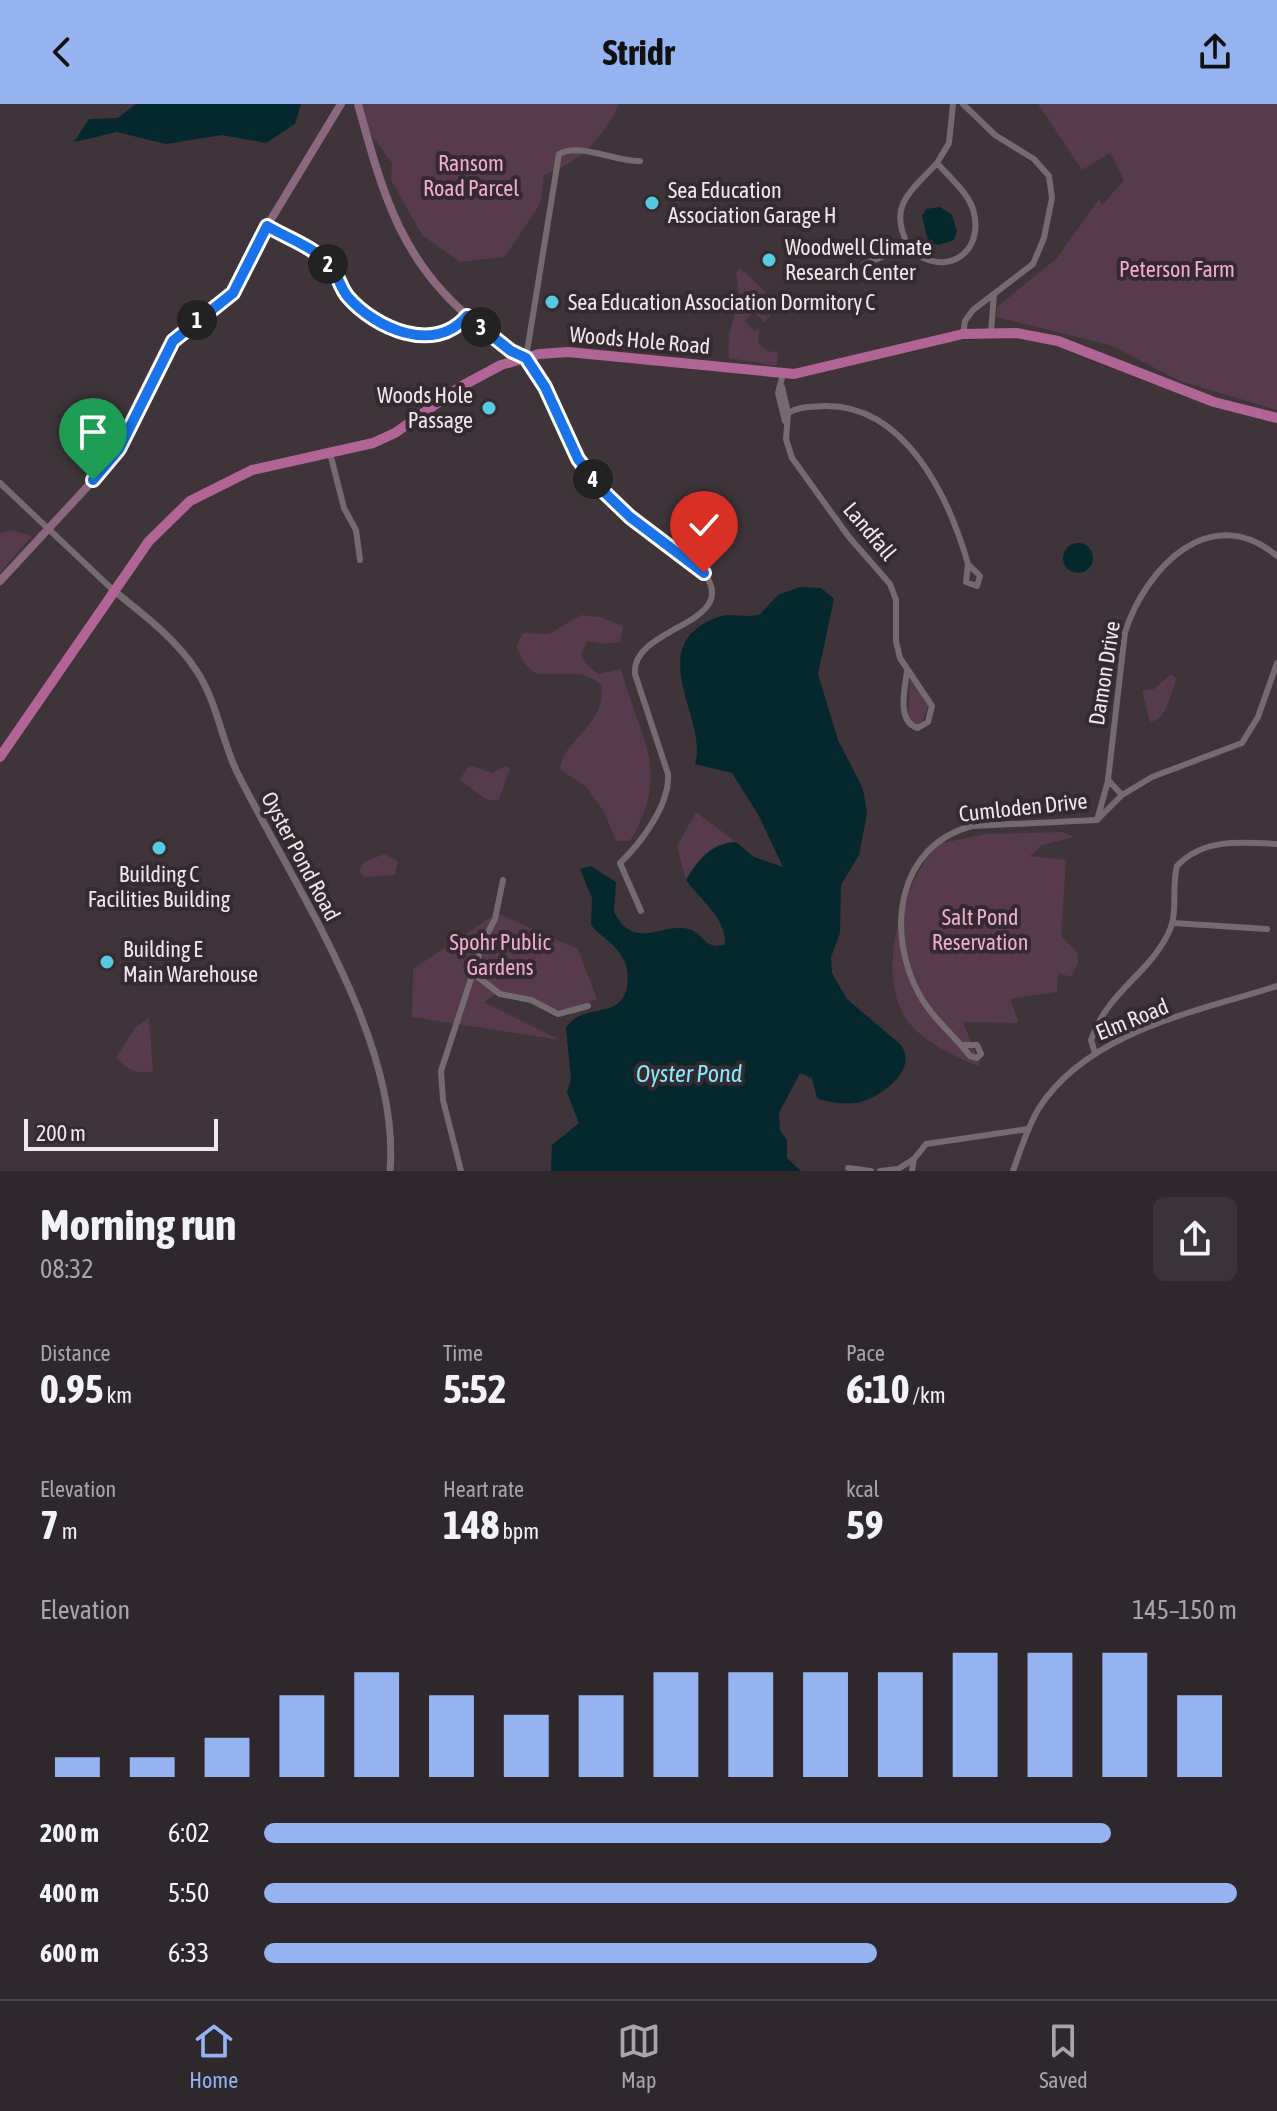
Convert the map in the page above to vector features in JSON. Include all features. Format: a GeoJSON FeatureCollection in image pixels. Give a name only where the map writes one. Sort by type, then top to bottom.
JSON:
{"type":"FeatureCollection","features":[{"type":"Feature","properties":{"kind":"highway","name":"Woods Hole Road"},"geometry":{"type":"LineString","coordinates":[[0,757],[149,541],[190,501],[252,470],[330,453],[395,433],[460,387],[501,365],[526,358],[568,352],[783,374],[820,370],[963,334],[991,332],[1058,341],[1214,402],[1277,418]]}},
{"type":"Feature","properties":{"kind":"main road"},"geometry":{"type":"LineString","coordinates":[[0,581],[112,460],[166,351],[182,332],[233,293],[267,226],[341,104]]}},
{"type":"Feature","properties":{"kind":"main road"},"geometry":{"type":"LineString","coordinates":[[358,104],[380,183],[398,226],[430,281],[467,316],[511,351],[526,358]]}},
{"type":"Feature","properties":{"kind":"street"},"geometry":{"type":"LineString","coordinates":[[937,163],[970,203],[975,223],[973,240],[961,256],[942,265],[931,263],[909,247],[903,235],[902,205],[917,181],[937,163],[949,143],[953,104]]}},
{"type":"Feature","properties":{"kind":"street"},"geometry":{"type":"LineString","coordinates":[[963,104],[995,135],[1034,159],[1049,176],[1052,187],[1052,204],[1037,257],[1028,270],[968,316],[963,334]]}},
{"type":"Feature","properties":{"kind":"street"},"geometry":{"type":"LineString","coordinates":[[640,161],[575,150],[559,154],[526,358],[545,387],[578,459],[603,491],[630,517],[704,573],[712,588],[712,597],[705,609],[670,633],[647,643],[636,659],[635,674],[668,774],[669,786],[663,802],[620,863],[641,911]]}},
{"type":"Feature","properties":{"kind":"street"},"geometry":{"type":"LineString","coordinates":[[267,226],[325,260],[347,296],[392,330],[410,335],[433,333],[457,326],[467,316]]}},
{"type":"Feature","properties":{"kind":"street"},"geometry":{"type":"LineString","coordinates":[[864,264],[909,247]]}},
{"type":"Feature","properties":{"kind":"street"},"geometry":{"type":"LineString","coordinates":[[991,332],[994,294]]}},
{"type":"Feature","properties":{"kind":"street","name":"Landfall"},"geometry":{"type":"LineString","coordinates":[[783,374],[782,387],[788,413]]}},
{"type":"Feature","properties":{"kind":"street","name":"Landfall"},"geometry":{"type":"LineString","coordinates":[[782,387],[778,393],[792,458],[849,537],[890,584],[896,606],[897,645],[907,671],[932,706],[928,722],[918,728],[910,726],[905,718],[907,671]]}},
{"type":"Feature","properties":{"kind":"street"},"geometry":{"type":"LineString","coordinates":[[785,421],[788,413],[800,407],[840,406],[864,412],[887,427],[935,483],[952,516],[968,564]]}},
{"type":"Feature","properties":{"kind":"street"},"geometry":{"type":"LineString","coordinates":[[330,453],[344,508],[356,530],[360,560]]}},
{"type":"Feature","properties":{"kind":"street"},"geometry":{"type":"LineString","coordinates":[[0,483],[113,590]]}},
{"type":"Feature","properties":{"kind":"street","name":"Damon Drive"},"geometry":{"type":"LineString","coordinates":[[1097,820],[1108,780],[1125,632],[1133,609],[1151,578],[1176,554],[1197,540],[1217,535],[1233,535],[1277,556]]}},
{"type":"Feature","properties":{"kind":"street","name":"Oyster Pond Road"},"geometry":{"type":"LineString","coordinates":[[113,590],[174,644],[204,683],[231,760],[336,963],[372,1050],[391,1120],[390,1171]]}},
{"type":"Feature","properties":{"kind":"street","name":"Cumloden Drive"},"geometry":{"type":"LineString","coordinates":[[964,1045],[927,1009],[904,962],[900,914],[911,875],[933,846],[954,831],[972,826],[1097,820],[1122,795],[1180,763],[1242,743],[1258,717],[1277,663]]}},
{"type":"Feature","properties":{"kind":"street"},"geometry":{"type":"LineString","coordinates":[[1108,780],[1122,795]]}},
{"type":"Feature","properties":{"kind":"street"},"geometry":{"type":"LineString","coordinates":[[1095,1053],[1091,1040],[1106,1008],[1149,962],[1173,923],[1173,881],[1177,866],[1185,857],[1224,843],[1277,844]]}},
{"type":"Feature","properties":{"kind":"street"},"geometry":{"type":"LineString","coordinates":[[461,1171],[443,1100],[441,1071],[495,919],[503,880]]}},
{"type":"Feature","properties":{"kind":"street"},"geometry":{"type":"LineString","coordinates":[[1173,923],[1267,929]]}},
{"type":"Feature","properties":{"kind":"street"},"geometry":{"type":"LineString","coordinates":[[474,974],[500,994],[531,1000],[558,1014],[588,1006]]}},
{"type":"Feature","properties":{"kind":"street","name":"Elm Road"},"geometry":{"type":"LineString","coordinates":[[1013,1171],[1028,1129],[1057,1085],[1095,1053],[1147,1030],[1277,986]]}},
{"type":"Feature","properties":{"kind":"street"},"geometry":{"type":"LineString","coordinates":[[912,1171],[914,1159],[921,1148],[936,1141],[1028,1129]]}},
{"type":"Feature","properties":{"kind":"street"},"geometry":{"type":"LineString","coordinates":[[880,1171],[898,1169],[914,1159]]}},
{"type":"Feature","properties":{"kind":"street"},"geometry":{"type":"LineString","coordinates":[[848,1168],[871,1171]]}},
{"type":"Feature","properties":{"kind":"green space","name":"Ransom Road Parcel"},"geometry":{"type":"Polygon","coordinates":[[[358,104],[619,104],[606,127],[589,147],[557,170],[544,175],[540,204],[505,257],[460,262],[422,235],[391,180],[392,163],[361,121],[358,104]]]}},
{"type":"Feature","properties":{"kind":"green space","name":"Peterson Farm"},"geometry":{"type":"Polygon","coordinates":[[[1038,104],[1277,104],[1277,410],[1180,381],[1110,345],[996,317],[997,307],[1057,258],[1099,199],[1102,205],[1124,180],[1110,153],[1082,170],[1038,104]]]}},
{"type":"Feature","properties":{"kind":"green space"},"geometry":{"type":"Polygon","coordinates":[[[740,268],[765,291],[759,314],[768,316],[770,308],[774,310],[765,323],[754,312],[745,321],[754,331],[759,329],[758,343],[770,352],[778,351],[777,366],[729,358],[738,297],[736,273],[740,268]]]}},
{"type":"Feature","properties":{"kind":"green space"},"geometry":{"type":"Polygon","coordinates":[[[11,530],[32,536],[0,573],[0,533],[11,530]]]}},
{"type":"Feature","properties":{"kind":"green space"},"geometry":{"type":"Polygon","coordinates":[[[581,615],[600,617],[623,626],[620,642],[604,644],[587,641],[581,654],[588,666],[598,674],[621,669],[648,754],[651,773],[649,793],[643,816],[630,841],[616,841],[603,810],[586,787],[560,769],[568,749],[598,710],[601,685],[578,674],[535,673],[526,665],[516,647],[523,633],[549,634],[581,615]]]}},
{"type":"Feature","properties":{"kind":"green space"},"geometry":{"type":"Polygon","coordinates":[[[1171,674],[1177,678],[1168,704],[1161,716],[1150,722],[1142,691],[1154,689],[1171,674]]]}},
{"type":"Feature","properties":{"kind":"green space"},"geometry":{"type":"Polygon","coordinates":[[[910,679],[929,705],[921,724],[913,724],[908,716],[910,679]]]}},
{"type":"Feature","properties":{"kind":"green space"},"geometry":{"type":"Polygon","coordinates":[[[470,765],[492,773],[506,766],[510,769],[499,800],[488,800],[459,780],[470,765]]]}},
{"type":"Feature","properties":{"kind":"green space"},"geometry":{"type":"Polygon","coordinates":[[[696,812],[736,842],[713,849],[686,880],[677,846],[696,812]]]}},
{"type":"Feature","properties":{"kind":"green space","name":"Salt Pond Reservation"},"geometry":{"type":"Polygon","coordinates":[[[1063,832],[1074,837],[1042,845],[1030,856],[1066,860],[1061,936],[1077,952],[1078,963],[1071,977],[1058,973],[1057,992],[1010,999],[1019,1023],[963,1022],[981,1067],[929,1041],[905,1017],[896,997],[893,951],[905,903],[914,880],[938,844],[985,834],[1063,832]]]}},
{"type":"Feature","properties":{"kind":"green space"},"geometry":{"type":"Polygon","coordinates":[[[384,854],[398,861],[395,875],[365,877],[359,872],[364,862],[384,854]]]}},
{"type":"Feature","properties":{"kind":"green space","name":"Spohr Public Gardens"},"geometry":{"type":"Polygon","coordinates":[[[497,913],[578,949],[597,999],[558,1010],[500,991],[484,1002],[560,1040],[412,1017],[413,969],[497,913]]]}},
{"type":"Feature","properties":{"kind":"green space"},"geometry":{"type":"Polygon","coordinates":[[[149,1017],[153,1071],[137,1072],[127,1068],[116,1057],[135,1028],[149,1017]]]}},
{"type":"Feature","properties":{"kind":"water"},"geometry":{"type":"Polygon","coordinates":[[[136,104],[301,104],[295,124],[266,143],[222,135],[166,144],[117,132],[74,142],[89,119],[118,118],[136,104]]]}},
{"type":"Feature","properties":{"kind":"water"},"geometry":{"type":"Polygon","coordinates":[[[940,207],[952,215],[957,231],[954,240],[938,245],[928,241],[922,216],[926,209],[940,207]]]}},
{"type":"Feature","properties":{"kind":"water"},"geometry":{"type":"Polygon","coordinates":[[[1078,543],[1089,547],[1093,558],[1089,569],[1078,573],[1067,569],[1063,558],[1067,547],[1078,543]]]}},
{"type":"Feature","properties":{"kind":"water","name":"Oyster Pond"},"geometry":{"type":"Polygon","coordinates":[[[800,587],[821,588],[834,599],[818,674],[838,740],[863,789],[867,813],[859,855],[841,885],[840,933],[831,957],[832,973],[847,999],[901,1045],[905,1054],[902,1072],[879,1094],[851,1103],[817,1098],[812,1078],[800,1073],[779,1113],[780,1130],[787,1140],[787,1158],[801,1171],[551,1171],[552,1145],[579,1123],[567,1093],[571,1079],[566,1028],[581,1015],[617,1004],[628,981],[627,968],[621,955],[591,925],[592,898],[580,869],[591,866],[616,882],[614,912],[630,931],[648,933],[689,929],[715,946],[725,945],[722,926],[686,880],[701,859],[712,849],[736,842],[754,857],[783,867],[759,816],[732,773],[695,764],[697,746],[694,726],[682,684],[680,664],[683,646],[695,630],[718,617],[760,614],[778,595],[800,587]]]}},
{"type":"Feature","properties":{"kind":"place","name":"Sea Education Association Garage H"},"geometry":{"type":"Point","coordinates":[652,203]}},
{"type":"Feature","properties":{"kind":"place","name":"Woodwell Climate Research Center"},"geometry":{"type":"Point","coordinates":[769,260]}},
{"type":"Feature","properties":{"kind":"place","name":"Sea Education Association Dormitory C"},"geometry":{"type":"Point","coordinates":[552,302]}},
{"type":"Feature","properties":{"kind":"place","name":"Woods Hole Passage"},"geometry":{"type":"Point","coordinates":[489,408]}},
{"type":"Feature","properties":{"kind":"place","name":"Building C Facilities Building"},"geometry":{"type":"Point","coordinates":[159,848]}},
{"type":"Feature","properties":{"kind":"place","name":"Building E Main Warehouse"},"geometry":{"type":"Point","coordinates":[107,962]}},
{"type":"Feature","properties":{"kind":"route"},"geometry":{"type":"LineString","coordinates":[[93,480],[119,449],[166,351],[182,332],[233,293],[267,226],[318,255],[331,266],[345,294],[392,330],[423,335],[457,326],[467,316],[511,351],[526,358],[545,387],[578,459],[603,491],[630,517],[704,573]]}}]}
